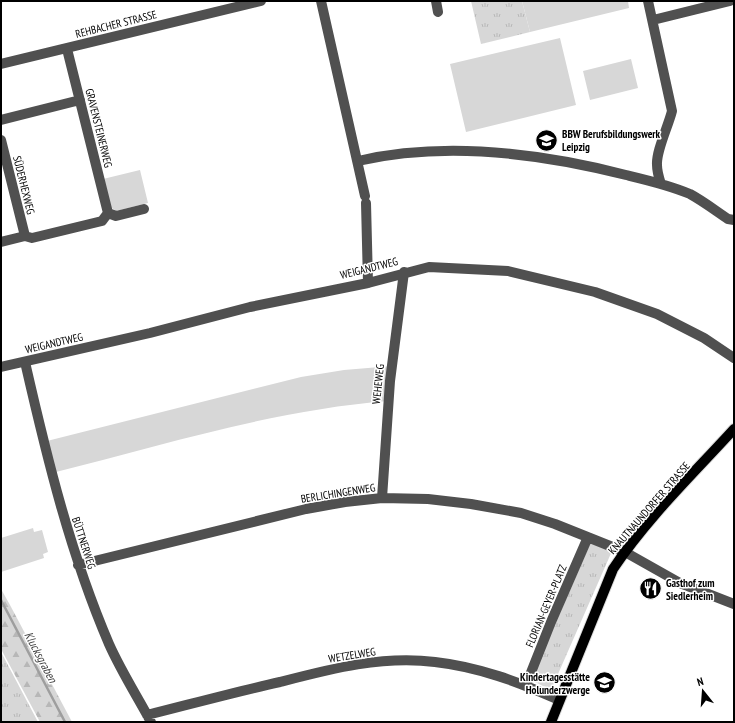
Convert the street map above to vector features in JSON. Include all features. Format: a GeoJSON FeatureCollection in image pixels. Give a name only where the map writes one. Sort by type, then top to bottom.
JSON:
{"type":"FeatureCollection","features":[{"type":"Feature","properties":{"kind":"main road","name":"KNAUTNAUNDORFER STRASSE"},"geometry":{"type":"LineString","coordinates":[[554,721],[559,700],[613,569],[625,552],[734,429]]}},
{"type":"Feature","properties":{"kind":"street","name":"REHBACHER STRASSE"},"geometry":{"type":"LineString","coordinates":[[1,64],[261,1]]}},
{"type":"Feature","properties":{"kind":"street"},"geometry":{"type":"LineString","coordinates":[[321,1],[358,161],[365,200],[368,283]]}},
{"type":"Feature","properties":{"kind":"street"},"geometry":{"type":"LineString","coordinates":[[436,1],[438,12]]}},
{"type":"Feature","properties":{"kind":"street"},"geometry":{"type":"LineString","coordinates":[[648,1],[672,111],[668,128],[658,151],[656,165],[661,184]]}},
{"type":"Feature","properties":{"kind":"street"},"geometry":{"type":"LineString","coordinates":[[653,20],[730,1]]}},
{"type":"Feature","properties":{"kind":"street","name":"GRAVENSTEINERWEG"},"geometry":{"type":"LineString","coordinates":[[67,49],[108,213]]}},
{"type":"Feature","properties":{"kind":"street"},"geometry":{"type":"LineString","coordinates":[[1,120],[80,100]]}},
{"type":"Feature","properties":{"kind":"street","name":"SÜDERHEXWEG"},"geometry":{"type":"LineString","coordinates":[[1,140],[25,236]]}},
{"type":"Feature","properties":{"kind":"street"},"geometry":{"type":"LineString","coordinates":[[358,161],[422,152],[462,152],[523,155],[582,164],[661,184],[690,195],[728,219],[734,220]]}},
{"type":"Feature","properties":{"kind":"street"},"geometry":{"type":"LineString","coordinates":[[1,242],[25,236],[32,238],[102,221],[108,213],[116,216],[144,209]]}},
{"type":"Feature","properties":{"kind":"street","name":"WEIGANDTWEG"},"geometry":{"type":"LineString","coordinates":[[1,367],[250,307],[368,283],[404,272],[429,267],[508,271],[595,292],[657,314],[704,338],[734,358]]}},
{"type":"Feature","properties":{"kind":"street","name":"WEHEWEG"},"geometry":{"type":"LineString","coordinates":[[382,498],[390,382],[404,272]]}},
{"type":"Feature","properties":{"kind":"street","name":"BÜTTNERWEG"},"geometry":{"type":"LineString","coordinates":[[25,362],[57,496],[78,565],[110,645],[149,719]]}},
{"type":"Feature","properties":{"kind":"street","name":"BERLICHINGENWEG"},"geometry":{"type":"LineString","coordinates":[[78,565],[306,509],[382,498],[457,502],[521,513],[588,537],[625,552],[680,583],[734,604]]}},
{"type":"Feature","properties":{"kind":"street","name":"FLORIAN-GEYER-PLATZ"},"geometry":{"type":"LineString","coordinates":[[526,685],[551,622],[588,537]]}},
{"type":"Feature","properties":{"kind":"street","name":"WETZELWEG"},"geometry":{"type":"LineString","coordinates":[[149,719],[320,672],[362,664],[405,660],[434,661],[470,667],[526,685],[559,700]]}},
{"type":"Feature","properties":{"kind":"green space"},"geometry":{"type":"Polygon","coordinates":[[[471,1],[522,1],[530,32],[481,44],[471,1]]]}},
{"type":"Feature","properties":{"kind":"green space"},"geometry":{"type":"Polygon","coordinates":[[[522,1],[628,1],[629,8],[530,32],[522,1]]]}},
{"type":"Feature","properties":{"kind":"green space"},"geometry":{"type":"Polygon","coordinates":[[[560,38],[576,105],[466,132],[450,64],[560,38]]]}},
{"type":"Feature","properties":{"kind":"green space"},"geometry":{"type":"Polygon","coordinates":[[[631,59],[638,88],[590,100],[583,71],[631,59]]]}},
{"type":"Feature","properties":{"kind":"green space"},"geometry":{"type":"Polygon","coordinates":[[[140,170],[148,203],[116,211],[109,206],[103,179],[140,170]]]}},
{"type":"Feature","properties":{"kind":"green space"},"geometry":{"type":"Polygon","coordinates":[[[392,366],[388,401],[303,412],[261,420],[177,440],[52,473],[43,442],[301,377],[344,370],[392,366]]]}},
{"type":"Feature","properties":{"kind":"green space"},"geometry":{"type":"Polygon","coordinates":[[[33,528],[34,532],[42,530],[48,552],[43,554],[44,558],[1,572],[1,538],[33,528]]]}},
{"type":"Feature","properties":{"kind":"green space"},"geometry":{"type":"Polygon","coordinates":[[[591,542],[612,551],[551,690],[533,681],[533,675],[591,542]]]}},
{"type":"Feature","properties":{"kind":"green space"},"geometry":{"type":"Polygon","coordinates":[[[1,589],[72,722],[40,722],[1,649],[1,589]]]}},
{"type":"Feature","properties":{"kind":"green space"},"geometry":{"type":"Polygon","coordinates":[[[1,652],[38,722],[1,722],[1,652]]]}},
{"type":"Feature","properties":{"kind":"waterway","name":"Klucksgraben"},"geometry":{"type":"LineString","coordinates":[[1,600],[65,722]]}},
{"type":"Feature","properties":{"kind":"place","name":"BBW Berufsbildungswerk Leipzig"},"geometry":{"type":"Point","coordinates":[547,140]}},
{"type":"Feature","properties":{"kind":"place","name":"Gasthof zum Siedlerheim"},"geometry":{"type":"Point","coordinates":[651,589]}},
{"type":"Feature","properties":{"kind":"place","name":"Kindertagesstätte Holunderzwerge"},"geometry":{"type":"Point","coordinates":[605,683]}}]}
